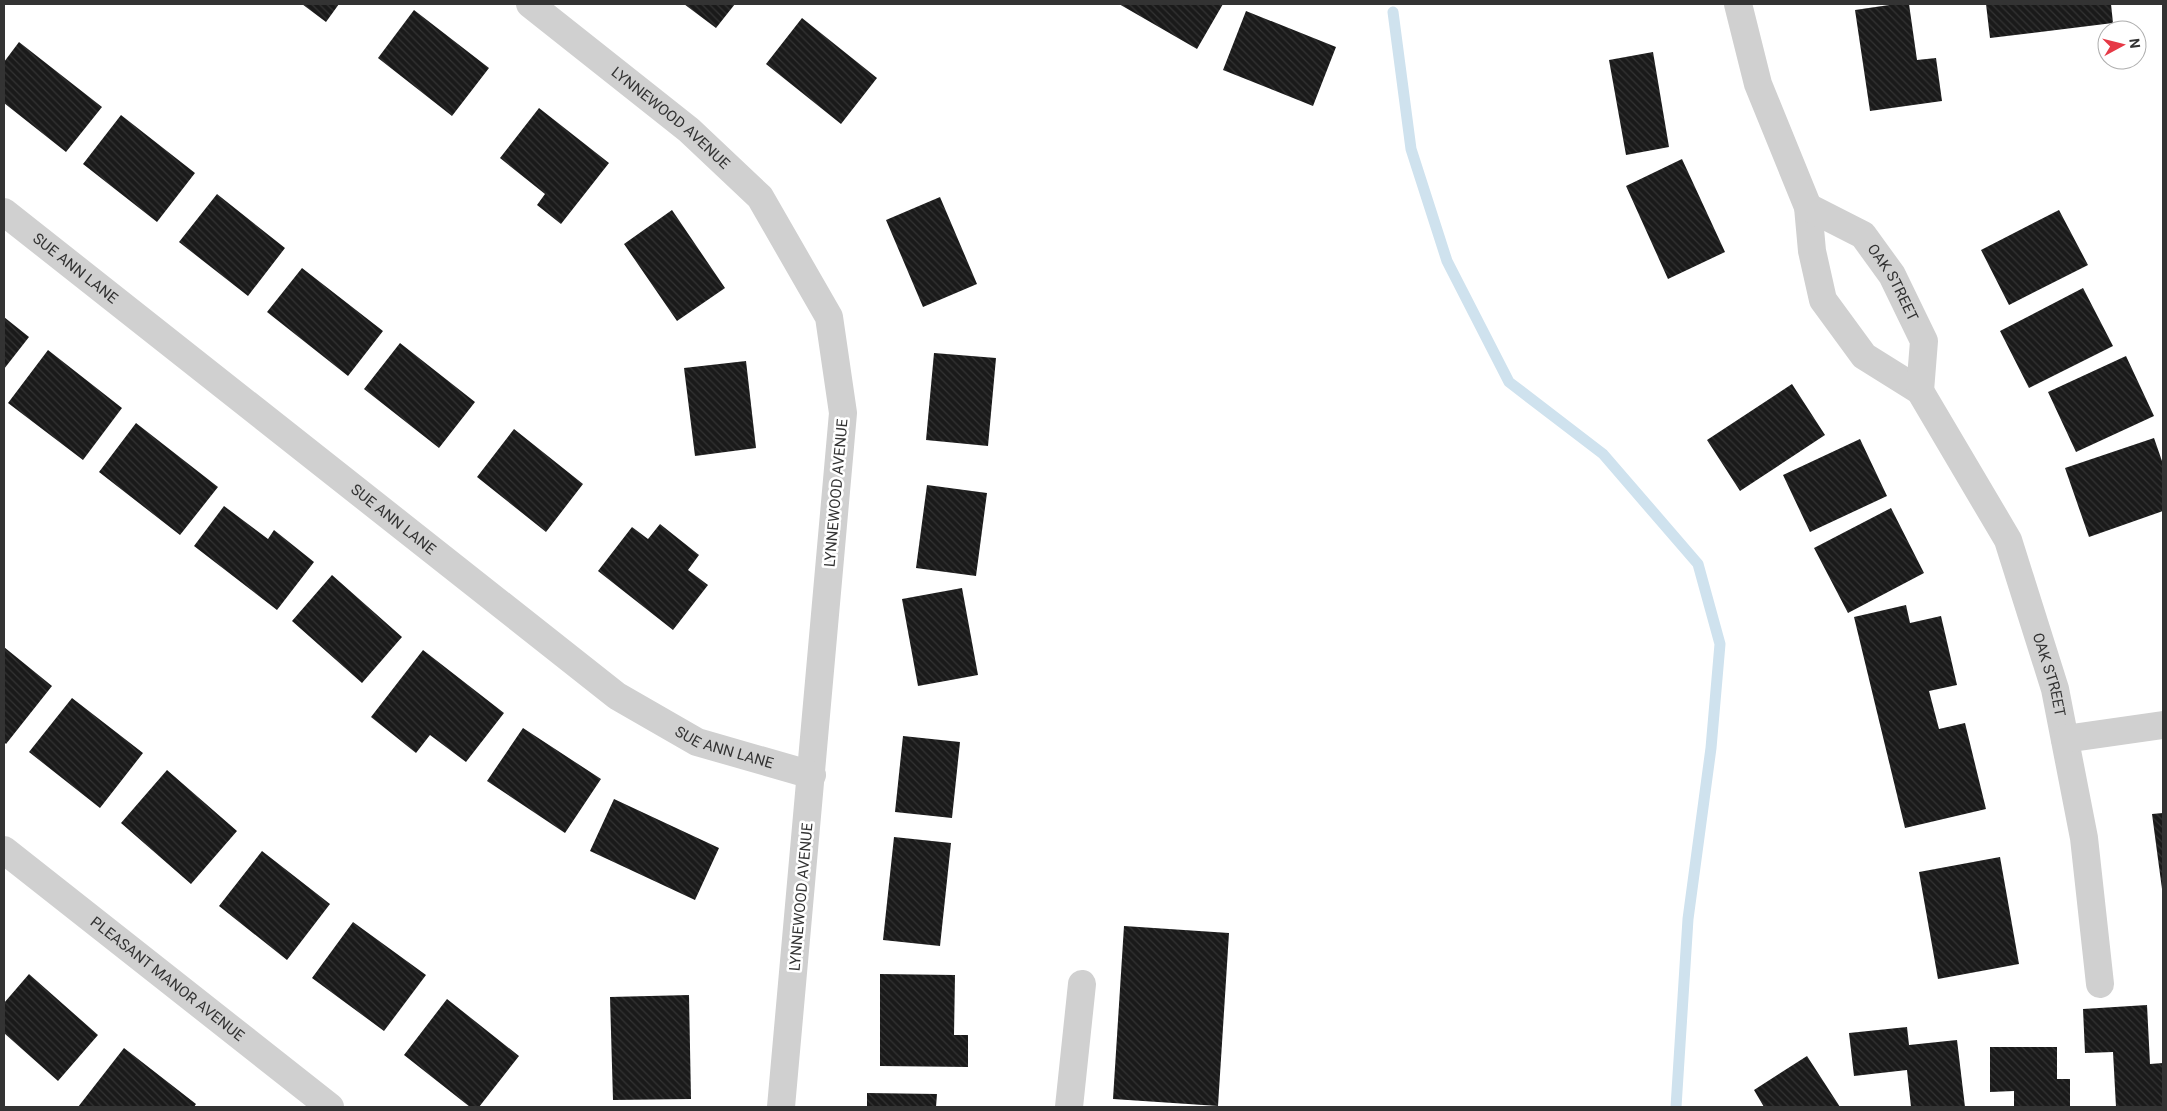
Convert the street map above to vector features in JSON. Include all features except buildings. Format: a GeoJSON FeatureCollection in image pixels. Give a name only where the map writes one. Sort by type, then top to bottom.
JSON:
{"type":"FeatureCollection","features":[{"type":"Feature","properties":{"kind":"street","name":"LYNNEWOOD AVENUE"},"geometry":{"type":"LineString","coordinates":[[530,4],[689,130],[760,198],[829,317],[844,413],[781,1107]]}},
{"type":"Feature","properties":{"kind":"street","name":"OAK STREET"},"geometry":{"type":"LineString","coordinates":[[1738,4],[1758,84],[1808,207],[1812,251],[1823,300],[1864,356],[1920,391],[2008,540],[2055,689],[2084,838],[2100,984]]}},
{"type":"Feature","properties":{"kind":"street","name":"OAK STREET"},"geometry":{"type":"LineString","coordinates":[[1808,207],[1863,235],[1892,275],[1924,341],[1920,391]]}},
{"type":"Feature","properties":{"kind":"street","name":"SUE ANN LANE"},"geometry":{"type":"LineString","coordinates":[[4,212],[617,696],[697,742],[812,775]]}},
{"type":"Feature","properties":{"kind":"street"},"geometry":{"type":"LineString","coordinates":[[2065,739],[2163,725]]}},
{"type":"Feature","properties":{"kind":"street","name":"PLEASANT MANOR AVENUE"},"geometry":{"type":"LineString","coordinates":[[4,850],[330,1107]]}},
{"type":"Feature","properties":{"kind":"street"},"geometry":{"type":"LineString","coordinates":[[1069,1107],[1082,984]]}},
{"type":"Feature","properties":{"kind":"waterway"},"geometry":{"type":"LineString","coordinates":[[1393,12],[1411,149],[1447,261],[1509,382],[1603,454],[1698,564],[1720,644],[1711,748],[1688,919],[1676,1107]]}}]}
